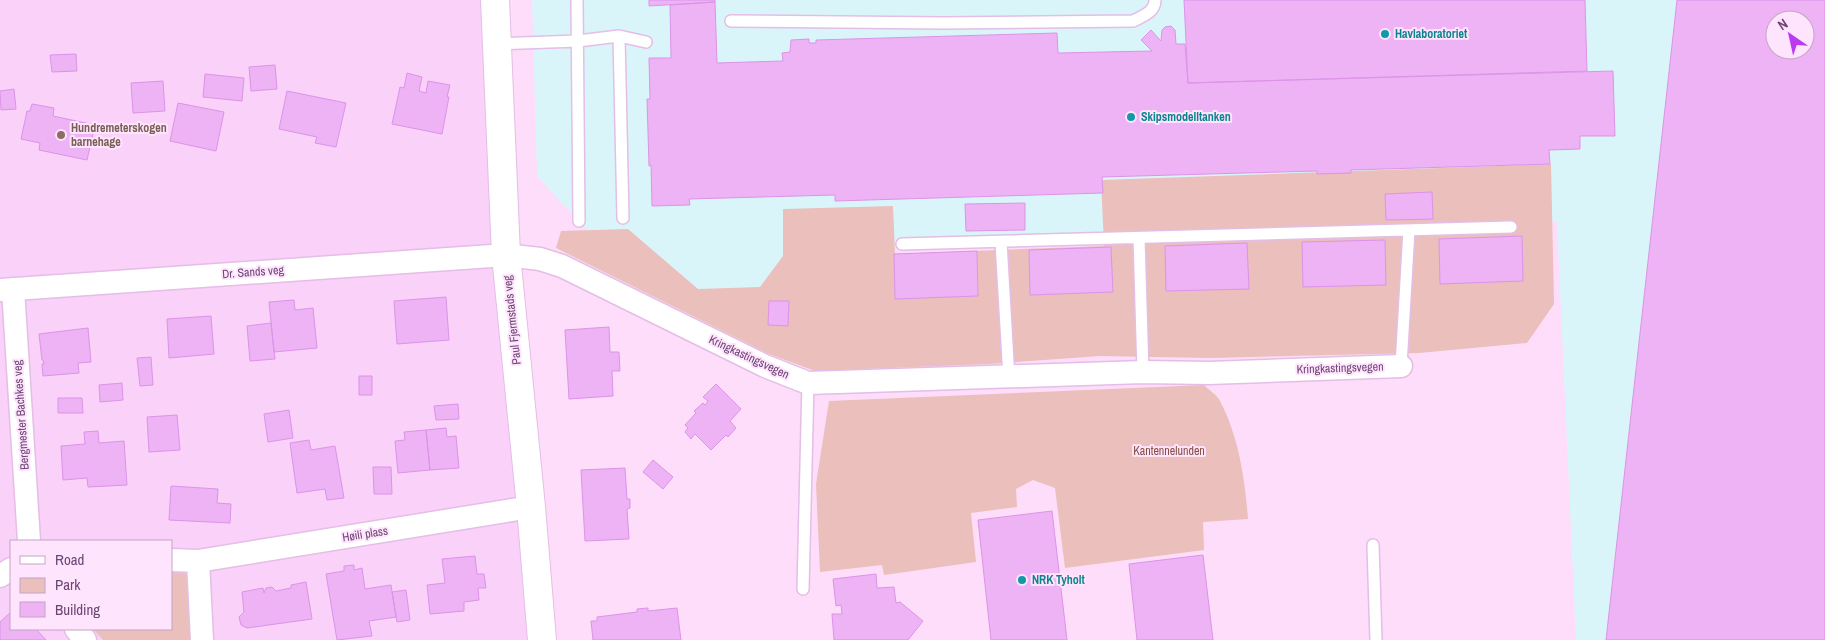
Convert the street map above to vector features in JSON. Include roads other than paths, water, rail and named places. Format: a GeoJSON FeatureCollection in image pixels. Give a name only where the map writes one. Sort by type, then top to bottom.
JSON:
{"type":"FeatureCollection","features":[{"type":"Feature","properties":{"kind":"street","name":"Paul Fjermstads veg"},"geometry":{"type":"LineString","coordinates":[[495,0],[506,254],[542,640]]}},
{"type":"Feature","properties":{"kind":"street","name":"Dr. Sands veg"},"geometry":{"type":"LineString","coordinates":[[6,290],[506,254]]}},
{"type":"Feature","properties":{"kind":"street","name":"Kringkastingsvegen"},"geometry":{"type":"LineString","coordinates":[[506,254],[540,258],[562,266],[765,366],[808,383],[1401,366]]}},
{"type":"Feature","properties":{"kind":"street","name":"Bergmester Bachkes veg"},"geometry":{"type":"LineString","coordinates":[[6,290],[29,540]]}},
{"type":"Feature","properties":{"kind":"street","name":"Høili plass"},"geometry":{"type":"LineString","coordinates":[[172,560],[198,561],[531,507]]}},
{"type":"Feature","properties":{"kind":"street"},"geometry":{"type":"LineString","coordinates":[[198,561],[202,640]]}},
{"type":"Feature","properties":{"kind":"street"},"geometry":{"type":"LineString","coordinates":[[77,630],[85,640]]}},
{"type":"Feature","properties":{"kind":"lane"},"geometry":{"type":"LineString","coordinates":[[577,0],[579,221]]}},
{"type":"Feature","properties":{"kind":"lane"},"geometry":{"type":"LineString","coordinates":[[731,21],[943,24],[1133,21],[1149,13],[1155,6],[1155,0]]}},
{"type":"Feature","properties":{"kind":"lane"},"geometry":{"type":"LineString","coordinates":[[497,44],[578,42],[619,36],[646,42]]}},
{"type":"Feature","properties":{"kind":"lane"},"geometry":{"type":"LineString","coordinates":[[619,36],[623,218]]}},
{"type":"Feature","properties":{"kind":"lane"},"geometry":{"type":"LineString","coordinates":[[902,244],[1511,227]]}},
{"type":"Feature","properties":{"kind":"lane","name":"Kringkastingsvegen"},"geometry":{"type":"LineString","coordinates":[[1401,366],[1409,230]]}},
{"type":"Feature","properties":{"kind":"lane"},"geometry":{"type":"LineString","coordinates":[[1139,238],[1143,372]]}},
{"type":"Feature","properties":{"kind":"lane"},"geometry":{"type":"LineString","coordinates":[[1001,242],[1009,378]]}},
{"type":"Feature","properties":{"kind":"lane"},"geometry":{"type":"LineString","coordinates":[[802,589],[808,383]]}},
{"type":"Feature","properties":{"kind":"lane"},"geometry":{"type":"LineString","coordinates":[[1373,545],[1376,640]]}},
{"type":"Feature","properties":{"kind":"place","name":"Havlaboratoriet"},"geometry":{"type":"Point","coordinates":[1385,34]}},
{"type":"Feature","properties":{"kind":"place","name":"Skipsmodelltanken"},"geometry":{"type":"Point","coordinates":[1131,117]}},
{"type":"Feature","properties":{"kind":"place","name":"Hundremeterskogen barnehage"},"geometry":{"type":"Point","coordinates":[61,135]}},
{"type":"Feature","properties":{"kind":"place","name":"NRK Tyholt"},"geometry":{"type":"Point","coordinates":[1022,580]}},
{"type":"Feature","properties":{"kind":"park label","name":"Kantennelunden"},"geometry":{"type":"Point","coordinates":[1169,451]}}]}
